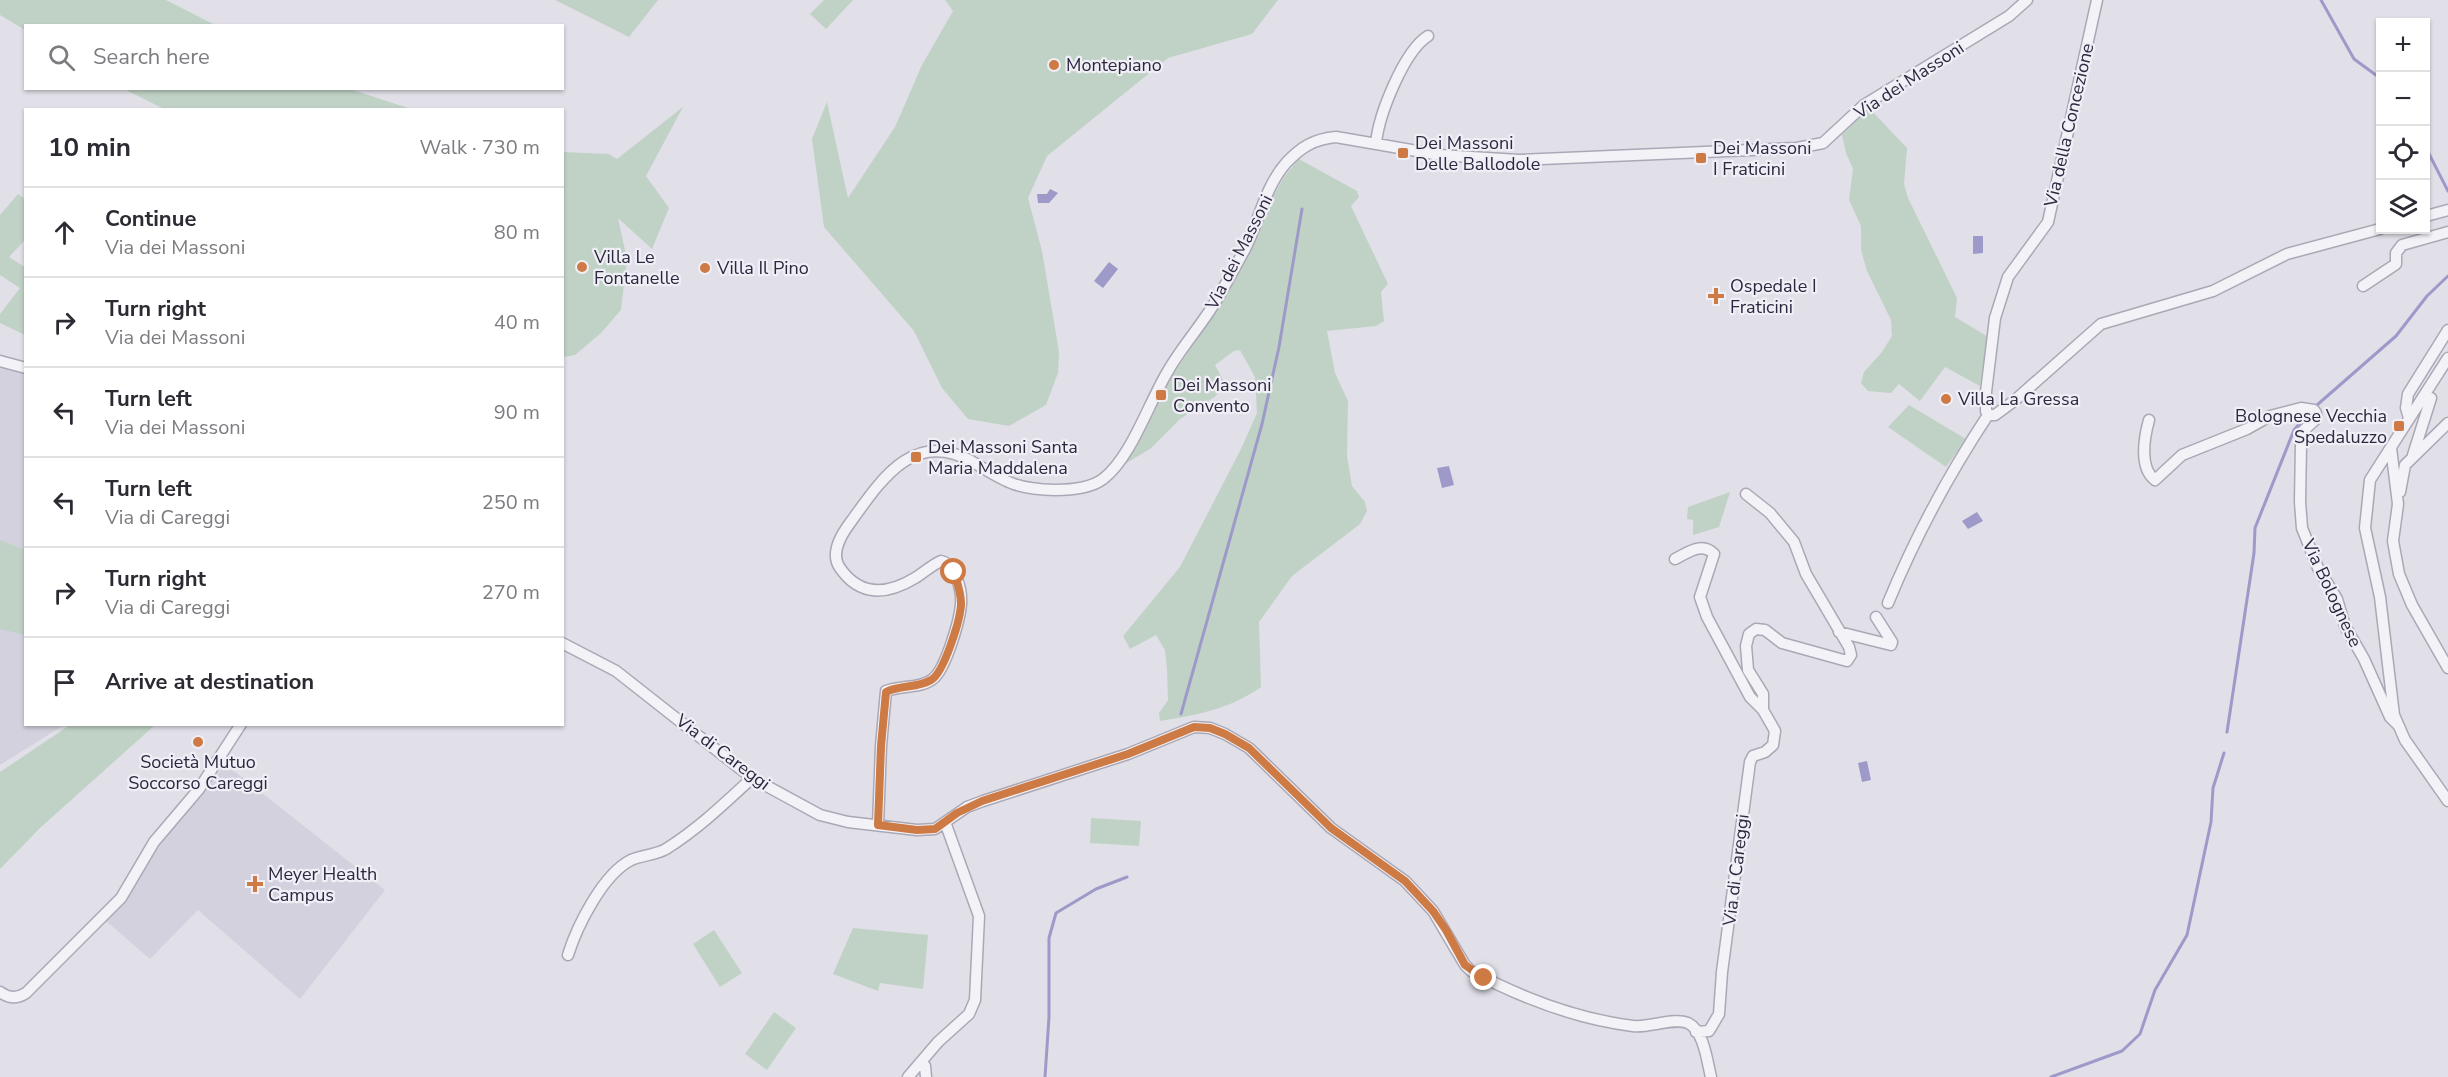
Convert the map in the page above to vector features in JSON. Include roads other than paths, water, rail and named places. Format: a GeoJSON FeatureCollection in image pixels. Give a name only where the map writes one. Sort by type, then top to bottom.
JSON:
{"type":"FeatureCollection","features":[{"type":"Feature","properties":{"kind":"street","name":"Via dei Massoni"},"geometry":{"type":"LineString","coordinates":[[878,825],[886,692],[930,681],[937,675],[949,647],[961,601],[952,568],[944,562],[938,562],[902,585],[888,590],[864,590],[838,567],[835,555],[843,533],[859,510],[895,469],[912,456],[927,450],[951,452],[1009,484],[1034,489],[1062,490],[1082,487],[1102,480],[1118,463],[1168,370],[1214,305],[1246,245],[1262,205],[1284,165],[1299,150],[1319,138],[1336,136],[1440,155],[1518,160],[1806,147],[1823,143],[1864,105],[2008,16],[2027,0]]}},
{"type":"Feature","properties":{"kind":"street","name":"Via della Concezione"},"geometry":{"type":"LineString","coordinates":[[1988,415],[1986,392],[1995,318],[2008,277],[2048,222],[2097,0]]}},
{"type":"Feature","properties":{"kind":"street"},"geometry":{"type":"LineString","coordinates":[[1376,142],[1378,128],[1388,99],[1418,43],[1428,36]]}},
{"type":"Feature","properties":{"kind":"street"},"geometry":{"type":"LineString","coordinates":[[2430,215],[2448,210]]}},
{"type":"Feature","properties":{"kind":"street"},"geometry":{"type":"LineString","coordinates":[[1888,603],[1936,497],[1988,415],[1995,415],[2014,402],[2101,324],[2213,291],[2287,254],[2376,230]]}},
{"type":"Feature","properties":{"kind":"street"},"geometry":{"type":"LineString","coordinates":[[2363,286],[2396,264],[2396,254],[2402,245],[2448,232]]}},
{"type":"Feature","properties":{"kind":"street","name":"Via Bolognese"},"geometry":{"type":"LineString","coordinates":[[2409,418],[2406,408],[2408,394],[2448,330]]}},
{"type":"Feature","properties":{"kind":"street","name":"Via Bolognese"},"geometry":{"type":"LineString","coordinates":[[2448,358],[2370,480],[2365,528],[2380,597],[2394,715],[2405,740],[2448,801]]}},
{"type":"Feature","properties":{"kind":"street"},"geometry":{"type":"LineString","coordinates":[[0,361],[24,367]]}},
{"type":"Feature","properties":{"kind":"street"},"geometry":{"type":"LineString","coordinates":[[2413,456],[2431,398]]}},
{"type":"Feature","properties":{"kind":"street","name":"Via Bolognese"},"geometry":{"type":"LineString","coordinates":[[2149,420],[2144,449],[2149,475],[2156,480],[2182,455],[2247,429],[2270,416],[2301,408],[2314,410],[2315,420],[2304,430],[2301,444],[2302,528],[2318,568],[2337,599],[2345,626],[2364,660],[2390,717],[2399,726]]}},
{"type":"Feature","properties":{"kind":"street"},"geometry":{"type":"LineString","coordinates":[[2448,423],[2405,465],[2393,541],[2399,574],[2417,614],[2448,668]]}},
{"type":"Feature","properties":{"kind":"street"},"geometry":{"type":"LineString","coordinates":[[2391,448],[2398,504]]}},
{"type":"Feature","properties":{"kind":"street","name":"Via di Careggi"},"geometry":{"type":"LineString","coordinates":[[1746,494],[1770,513],[1794,542],[1806,574],[1849,647],[1851,655],[1847,661],[1835,659],[1782,643],[1765,630],[1756,629],[1749,634],[1746,646],[1748,669],[1763,694],[1763,710]]}},
{"type":"Feature","properties":{"kind":"street","name":"Via di Careggi"},"geometry":{"type":"LineString","coordinates":[[564,644],[616,671],[752,778],[820,815],[848,822],[917,830],[935,829],[967,807],[982,801],[1128,754],[1194,727],[1210,728],[1249,748],[1331,828],[1411,887],[1433,911],[1465,965],[1471,971],[1569,1012],[1635,1026],[1678,1021],[1688,1023],[1696,1032],[1709,1031],[1719,1014],[1722,972],[1750,762],[1753,756],[1765,752],[1773,745],[1775,731],[1763,710],[1750,697],[1707,617],[1700,597],[1714,554],[1709,549],[1700,547],[1675,559]]}},
{"type":"Feature","properties":{"kind":"street"},"geometry":{"type":"LineString","coordinates":[[1839,632],[1891,645],[1892,642],[1876,617]]}},
{"type":"Feature","properties":{"kind":"street"},"geometry":{"type":"LineString","coordinates":[[0,992],[10,997],[24,995],[121,898],[154,842],[199,789],[240,726]]}},
{"type":"Feature","properties":{"kind":"street"},"geometry":{"type":"LineString","coordinates":[[568,955],[596,897],[611,876],[632,860],[664,851],[708,819],[752,778]]}},
{"type":"Feature","properties":{"kind":"street"},"geometry":{"type":"LineString","coordinates":[[908,1077],[938,1042],[969,1014],[976,989],[979,916],[945,822]]}},
{"type":"Feature","properties":{"kind":"street"},"geometry":{"type":"LineString","coordinates":[[1696,1032],[1706,1056],[1711,1077]]}},
{"type":"Feature","properties":{"kind":"street"},"geometry":{"type":"LineString","coordinates":[[921,1063],[926,1066],[926,1077]]}},
{"type":"Feature","properties":{"kind":"waterway"},"geometry":{"type":"LineString","coordinates":[[2321,0],[2354,59],[2376,75]]}},
{"type":"Feature","properties":{"kind":"waterway"},"geometry":{"type":"LineString","coordinates":[[2430,156],[2448,191]]}},
{"type":"Feature","properties":{"kind":"waterway"},"geometry":{"type":"LineString","coordinates":[[1181,714],[1262,424],[1279,347],[1302,209]]}},
{"type":"Feature","properties":{"kind":"waterway"},"geometry":{"type":"LineString","coordinates":[[2317,405],[2396,336],[2427,296],[2448,276]]}},
{"type":"Feature","properties":{"kind":"waterway"},"geometry":{"type":"LineString","coordinates":[[2227,732],[2254,553],[2255,528],[2294,430],[2306,416]]}},
{"type":"Feature","properties":{"kind":"waterway"},"geometry":{"type":"LineString","coordinates":[[2051,1077],[2122,1051],[2140,1034],[2155,990],[2187,935],[2211,822],[2213,788],[2224,753]]}},
{"type":"Feature","properties":{"kind":"waterway"},"geometry":{"type":"LineString","coordinates":[[1045,1077],[1049,1017],[1049,938],[1056,913],[1096,889],[1127,877]]}},
{"type":"Feature","properties":{"kind":"place","name":"Montepiano"},"geometry":{"type":"Point","coordinates":[1054,65]}},
{"type":"Feature","properties":{"kind":"place","name":"Dei Massoni Delle Ballodole"},"geometry":{"type":"Point","coordinates":[1403,153]}},
{"type":"Feature","properties":{"kind":"place","name":"Dei Massoni I Fraticini"},"geometry":{"type":"Point","coordinates":[1701,158]}},
{"type":"Feature","properties":{"kind":"place","name":"Villa Le Fontanelle"},"geometry":{"type":"Point","coordinates":[582,267]}},
{"type":"Feature","properties":{"kind":"place","name":"Villa Il Pino"},"geometry":{"type":"Point","coordinates":[705,268]}},
{"type":"Feature","properties":{"kind":"place","name":"Ospedale I Fraticini"},"geometry":{"type":"Point","coordinates":[1716,296]}},
{"type":"Feature","properties":{"kind":"place","name":"Dei Massoni Convento"},"geometry":{"type":"Point","coordinates":[1161,395]}},
{"type":"Feature","properties":{"kind":"place","name":"Villa La Gressa"},"geometry":{"type":"Point","coordinates":[1946,399]}},
{"type":"Feature","properties":{"kind":"place","name":"Bolognese Vecchia Spedaluzzo"},"geometry":{"type":"Point","coordinates":[2399,426]}},
{"type":"Feature","properties":{"kind":"place","name":"Dei Massoni Santa Maria Maddalena"},"geometry":{"type":"Point","coordinates":[916,457]}},
{"type":"Feature","properties":{"kind":"place","name":"Società Mutuo Soccorso Careggi"},"geometry":{"type":"Point","coordinates":[198,742]}},
{"type":"Feature","properties":{"kind":"place","name":"Meyer Health Campus"},"geometry":{"type":"Point","coordinates":[255,884]}}]}
